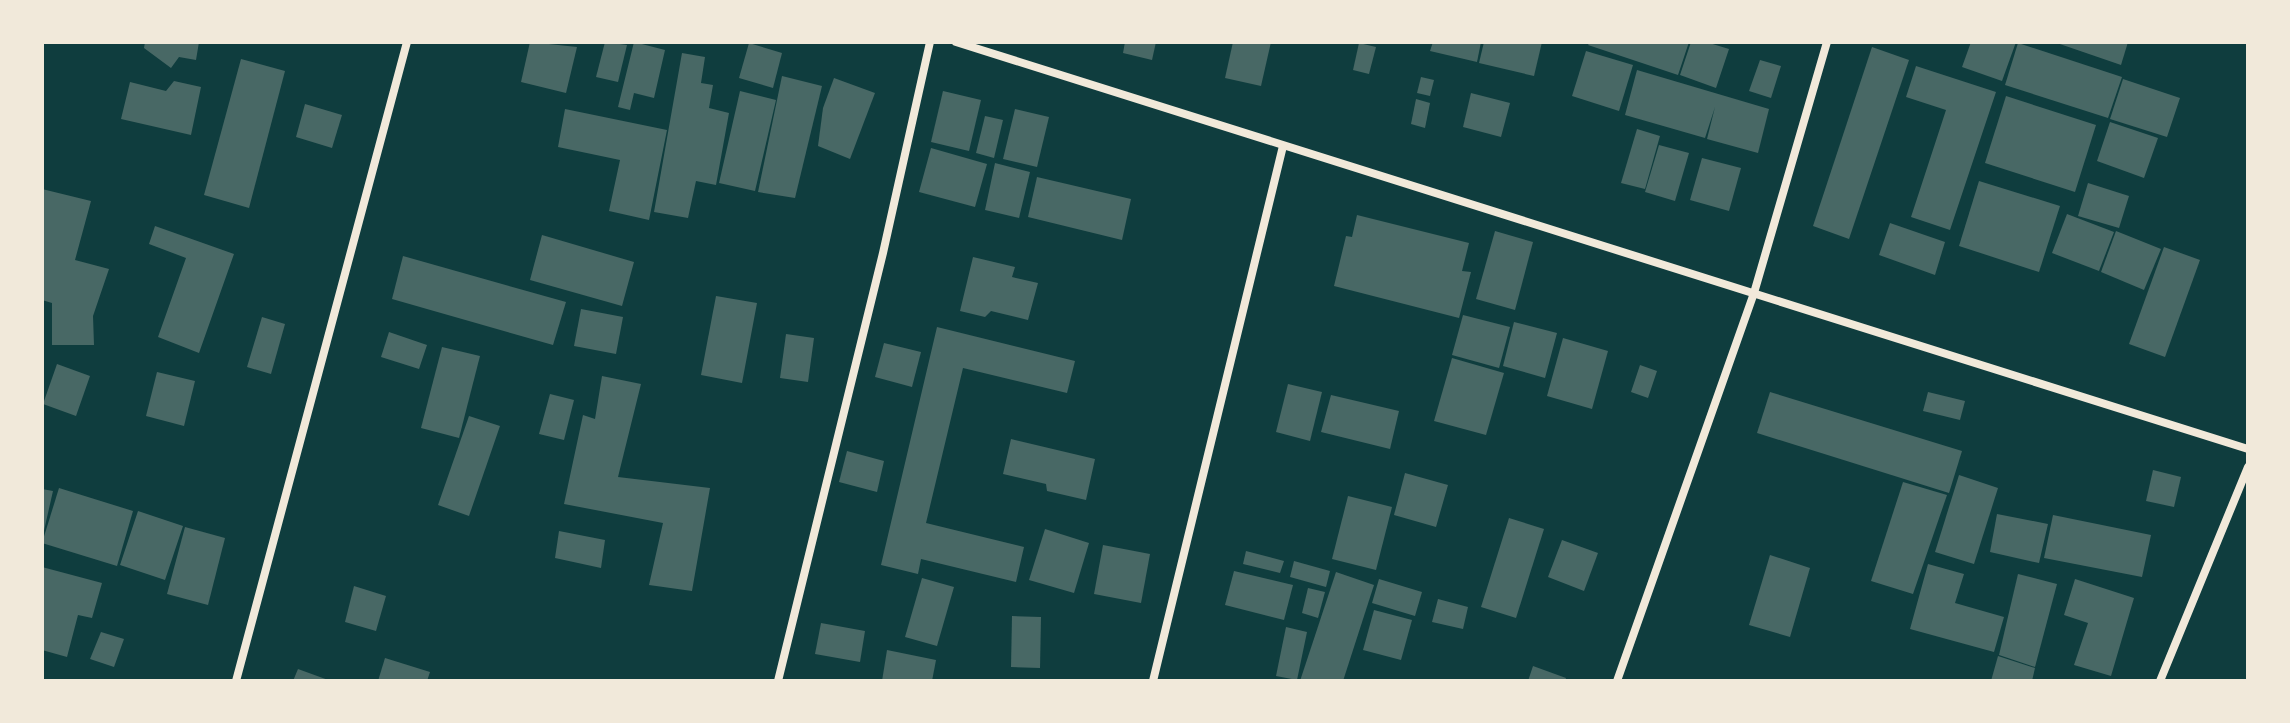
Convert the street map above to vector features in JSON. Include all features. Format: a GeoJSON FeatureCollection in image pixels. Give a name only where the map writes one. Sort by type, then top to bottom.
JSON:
{"type":"FeatureCollection","features":[{"type":"Feature","properties":{"kind":"street"},"geometry":{"type":"LineString","coordinates":[[236,681],[407,42]]}},
{"type":"Feature","properties":{"kind":"street"},"geometry":{"type":"LineString","coordinates":[[778,681],[883,253],[930,42]]}},
{"type":"Feature","properties":{"kind":"street"},"geometry":{"type":"LineString","coordinates":[[956,42],[2248,449]]}},
{"type":"Feature","properties":{"kind":"street"},"geometry":{"type":"LineString","coordinates":[[1617,681],[1754,293],[1827,42]]}},
{"type":"Feature","properties":{"kind":"street"},"geometry":{"type":"LineString","coordinates":[[1153,681],[1283,146]]}},
{"type":"Feature","properties":{"kind":"street"},"geometry":{"type":"LineString","coordinates":[[2160,681],[2248,467]]}},
{"type":"Feature","properties":{"kind":"building"},"geometry":{"type":"Polygon","coordinates":[[[145,42],[199,42],[196,60],[179,57],[171,68],[144,48],[145,42]]]}},
{"type":"Feature","properties":{"kind":"building"},"geometry":{"type":"Polygon","coordinates":[[[530,42],[577,47],[566,93],[521,82],[530,42]]]}},
{"type":"Feature","properties":{"kind":"building"},"geometry":{"type":"Polygon","coordinates":[[[605,42],[627,45],[618,82],[596,77],[605,42]]]}},
{"type":"Feature","properties":{"kind":"building"},"geometry":{"type":"Polygon","coordinates":[[[634,42],[665,50],[654,98],[634,93],[630,110],[618,107],[634,42]]]}},
{"type":"Feature","properties":{"kind":"building"},"geometry":{"type":"Polygon","coordinates":[[[1125,42],[1156,42],[1152,60],[1123,53],[1125,42]]]}},
{"type":"Feature","properties":{"kind":"building"},"geometry":{"type":"Polygon","coordinates":[[[1233,42],[1271,42],[1261,86],[1225,78],[1233,42]]]}},
{"type":"Feature","properties":{"kind":"building"},"geometry":{"type":"Polygon","coordinates":[[[1433,42],[1481,42],[1477,62],[1430,51],[1433,42]]]}},
{"type":"Feature","properties":{"kind":"building"},"geometry":{"type":"Polygon","coordinates":[[[1484,42],[1542,42],[1534,76],[1479,63],[1484,42]]]}},
{"type":"Feature","properties":{"kind":"building"},"geometry":{"type":"Polygon","coordinates":[[[1590,42],[1689,42],[1678,75],[1588,45],[1590,42]]]}},
{"type":"Feature","properties":{"kind":"building"},"geometry":{"type":"Polygon","coordinates":[[[1691,42],[1706,42],[1729,49],[1716,88],[1680,75],[1691,42]]]}},
{"type":"Feature","properties":{"kind":"building"},"geometry":{"type":"Polygon","coordinates":[[[1971,42],[2016,42],[2002,81],[1962,67],[1971,42]]]}},
{"type":"Feature","properties":{"kind":"building"},"geometry":{"type":"Polygon","coordinates":[[[2054,42],[2128,42],[2121,65],[2054,42]]]}},
{"type":"Feature","properties":{"kind":"building"},"geometry":{"type":"Polygon","coordinates":[[[749,43],[782,53],[773,88],[739,78],[749,43]]]}},
{"type":"Feature","properties":{"kind":"building"},"geometry":{"type":"Polygon","coordinates":[[[1359,43],[1376,47],[1369,74],[1353,70],[1359,43]]]}},
{"type":"Feature","properties":{"kind":"building"},"geometry":{"type":"Polygon","coordinates":[[[2018,43],[2122,77],[2108,118],[2005,85],[2018,43]]]}},
{"type":"Feature","properties":{"kind":"building"},"geometry":{"type":"Polygon","coordinates":[[[1872,47],[1909,60],[1849,239],[1813,226],[1872,47]]]}},
{"type":"Feature","properties":{"kind":"building"},"geometry":{"type":"Polygon","coordinates":[[[1586,51],[1633,65],[1619,111],[1572,96],[1586,51]]]}},
{"type":"Feature","properties":{"kind":"building"},"geometry":{"type":"Polygon","coordinates":[[[682,53],[705,57],[701,83],[713,85],[709,108],[729,113],[716,185],[696,181],[688,218],[654,212],[682,53]]]}},
{"type":"Feature","properties":{"kind":"building"},"geometry":{"type":"Polygon","coordinates":[[[241,59],[285,71],[249,208],[204,195],[241,59]]]}},
{"type":"Feature","properties":{"kind":"building"},"geometry":{"type":"Polygon","coordinates":[[[1760,60],[1781,66],[1771,98],[1749,91],[1760,60]]]}},
{"type":"Feature","properties":{"kind":"building"},"geometry":{"type":"Polygon","coordinates":[[[1916,66],[1996,92],[1950,230],[1911,217],[1946,110],[1906,97],[1916,66]]]}},
{"type":"Feature","properties":{"kind":"building"},"geometry":{"type":"Polygon","coordinates":[[[1637,70],[1769,109],[1758,153],[1707,139],[1715,107],[1705,138],[1625,115],[1637,70]]]}},
{"type":"Feature","properties":{"kind":"building"},"geometry":{"type":"Polygon","coordinates":[[[782,76],[822,86],[795,198],[758,192],[782,76]]]}},
{"type":"Feature","properties":{"kind":"building"},"geometry":{"type":"Polygon","coordinates":[[[1421,77],[1434,80],[1430,96],[1417,93],[1421,77]]]}},
{"type":"Feature","properties":{"kind":"building"},"geometry":{"type":"Polygon","coordinates":[[[834,78],[875,93],[850,159],[818,146],[823,108],[834,78]]]}},
{"type":"Feature","properties":{"kind":"building"},"geometry":{"type":"Polygon","coordinates":[[[2123,79],[2180,98],[2167,137],[2110,119],[2123,79]]]}},
{"type":"Feature","properties":{"kind":"building"},"geometry":{"type":"Polygon","coordinates":[[[174,81],[201,87],[191,135],[121,119],[130,82],[166,91],[174,81]]]}},
{"type":"Feature","properties":{"kind":"building"},"geometry":{"type":"Polygon","coordinates":[[[740,91],[776,100],[755,191],[719,183],[740,91]]]}},
{"type":"Feature","properties":{"kind":"building"},"geometry":{"type":"Polygon","coordinates":[[[943,91],[981,100],[969,151],[931,142],[943,91]]]}},
{"type":"Feature","properties":{"kind":"building"},"geometry":{"type":"Polygon","coordinates":[[[1471,93],[1510,103],[1501,137],[1463,127],[1471,93]]]}},
{"type":"Feature","properties":{"kind":"building"},"geometry":{"type":"Polygon","coordinates":[[[2006,96],[2096,125],[2075,192],[1985,163],[2006,96]]]}},
{"type":"Feature","properties":{"kind":"building"},"geometry":{"type":"Polygon","coordinates":[[[1416,99],[1430,103],[1425,128],[1411,124],[1416,99]]]}},
{"type":"Feature","properties":{"kind":"building"},"geometry":{"type":"Polygon","coordinates":[[[305,104],[342,115],[332,148],[296,137],[305,104]]]}},
{"type":"Feature","properties":{"kind":"building"},"geometry":{"type":"Polygon","coordinates":[[[565,109],[667,130],[649,220],[609,211],[620,160],[558,147],[565,109]]]}},
{"type":"Feature","properties":{"kind":"building"},"geometry":{"type":"Polygon","coordinates":[[[1015,109],[1049,117],[1037,167],[1003,159],[1015,109]]]}},
{"type":"Feature","properties":{"kind":"building"},"geometry":{"type":"Polygon","coordinates":[[[985,116],[1003,120],[994,158],[976,153],[985,116]]]}},
{"type":"Feature","properties":{"kind":"building"},"geometry":{"type":"Polygon","coordinates":[[[2110,122],[2158,138],[2144,178],[2097,161],[2110,122]]]}},
{"type":"Feature","properties":{"kind":"building"},"geometry":{"type":"Polygon","coordinates":[[[1637,129],[1660,136],[1645,189],[1621,183],[1637,129]]]}},
{"type":"Feature","properties":{"kind":"building"},"geometry":{"type":"Polygon","coordinates":[[[1659,145],[1689,153],[1675,201],[1645,192],[1659,145]]]}},
{"type":"Feature","properties":{"kind":"building"},"geometry":{"type":"Polygon","coordinates":[[[931,148],[987,164],[975,207],[919,192],[931,148]]]}},
{"type":"Feature","properties":{"kind":"building"},"geometry":{"type":"Polygon","coordinates":[[[1702,158],[1741,168],[1729,211],[1690,200],[1702,158]]]}},
{"type":"Feature","properties":{"kind":"building"},"geometry":{"type":"Polygon","coordinates":[[[995,163],[1030,172],[1019,218],[985,210],[995,163]]]}},
{"type":"Feature","properties":{"kind":"building"},"geometry":{"type":"Polygon","coordinates":[[[1037,177],[1131,199],[1122,240],[1028,217],[1037,177]]]}},
{"type":"Feature","properties":{"kind":"building"},"geometry":{"type":"Polygon","coordinates":[[[1979,181],[2060,206],[2039,272],[1959,246],[1979,181]]]}},
{"type":"Feature","properties":{"kind":"building"},"geometry":{"type":"Polygon","coordinates":[[[2088,183],[2129,196],[2119,228],[2078,216],[2088,183]]]}},
{"type":"Feature","properties":{"kind":"building"},"geometry":{"type":"Polygon","coordinates":[[[42,189],[91,201],[75,260],[109,269],[93,316],[94,345],[52,345],[52,303],[42,300],[42,189]]]}},
{"type":"Feature","properties":{"kind":"building"},"geometry":{"type":"Polygon","coordinates":[[[2067,214],[2114,232],[2099,271],[2052,253],[2067,214]]]}},
{"type":"Feature","properties":{"kind":"building"},"geometry":{"type":"Polygon","coordinates":[[[1357,215],[1469,243],[1462,271],[1471,272],[1459,318],[1334,286],[1346,236],[1352,237],[1357,215]]]}},
{"type":"Feature","properties":{"kind":"building"},"geometry":{"type":"Polygon","coordinates":[[[1890,223],[1945,242],[1935,275],[1879,255],[1890,223]]]}},
{"type":"Feature","properties":{"kind":"building"},"geometry":{"type":"Polygon","coordinates":[[[155,226],[234,254],[199,353],[158,337],[186,258],[149,244],[155,226]]]}},
{"type":"Feature","properties":{"kind":"building"},"geometry":{"type":"Polygon","coordinates":[[[1495,231],[1533,242],[1515,310],[1476,299],[1495,231]]]}},
{"type":"Feature","properties":{"kind":"building"},"geometry":{"type":"Polygon","coordinates":[[[2116,231],[2161,249],[2144,290],[2101,272],[2116,231]]]}},
{"type":"Feature","properties":{"kind":"building"},"geometry":{"type":"Polygon","coordinates":[[[542,235],[634,262],[622,306],[530,280],[542,235]]]}},
{"type":"Feature","properties":{"kind":"building"},"geometry":{"type":"Polygon","coordinates":[[[2164,247],[2200,260],[2165,357],[2129,344],[2164,247]]]}},
{"type":"Feature","properties":{"kind":"building"},"geometry":{"type":"Polygon","coordinates":[[[403,256],[566,302],[553,345],[392,299],[403,256]]]}},
{"type":"Feature","properties":{"kind":"building"},"geometry":{"type":"Polygon","coordinates":[[[973,257],[1015,267],[1012,277],[1038,283],[1028,320],[991,311],[985,317],[960,311],[973,257]]]}},
{"type":"Feature","properties":{"kind":"building"},"geometry":{"type":"Polygon","coordinates":[[[716,296],[757,303],[742,383],[701,375],[716,296]]]}},
{"type":"Feature","properties":{"kind":"building"},"geometry":{"type":"Polygon","coordinates":[[[581,309],[623,317],[616,354],[574,346],[581,309]]]}},
{"type":"Feature","properties":{"kind":"building"},"geometry":{"type":"Polygon","coordinates":[[[1463,315],[1510,327],[1499,368],[1452,355],[1463,315]]]}},
{"type":"Feature","properties":{"kind":"building"},"geometry":{"type":"Polygon","coordinates":[[[262,317],[285,324],[271,374],[247,367],[262,317]]]}},
{"type":"Feature","properties":{"kind":"building"},"geometry":{"type":"Polygon","coordinates":[[[1514,322],[1557,333],[1545,378],[1503,366],[1514,322]]]}},
{"type":"Feature","properties":{"kind":"building"},"geometry":{"type":"Polygon","coordinates":[[[937,327],[1075,361],[1067,393],[963,368],[926,523],[1024,547],[1016,582],[921,559],[918,574],[881,565],[937,327]]]}},
{"type":"Feature","properties":{"kind":"building"},"geometry":{"type":"Polygon","coordinates":[[[389,332],[427,345],[419,369],[381,357],[389,332]]]}},
{"type":"Feature","properties":{"kind":"building"},"geometry":{"type":"Polygon","coordinates":[[[786,334],[814,338],[808,382],[780,378],[786,334]]]}},
{"type":"Feature","properties":{"kind":"building"},"geometry":{"type":"Polygon","coordinates":[[[1563,338],[1608,351],[1592,409],[1547,396],[1563,338]]]}},
{"type":"Feature","properties":{"kind":"building"},"geometry":{"type":"Polygon","coordinates":[[[884,343],[921,352],[912,387],[875,377],[884,343]]]}},
{"type":"Feature","properties":{"kind":"building"},"geometry":{"type":"Polygon","coordinates":[[[442,347],[480,356],[459,438],[421,428],[442,347]]]}},
{"type":"Feature","properties":{"kind":"building"},"geometry":{"type":"Polygon","coordinates":[[[1452,358],[1504,373],[1486,435],[1434,421],[1452,358]]]}},
{"type":"Feature","properties":{"kind":"building"},"geometry":{"type":"Polygon","coordinates":[[[57,364],[90,376],[76,416],[43,404],[57,364]]]}},
{"type":"Feature","properties":{"kind":"building"},"geometry":{"type":"Polygon","coordinates":[[[1640,365],[1657,371],[1648,398],[1631,392],[1640,365]]]}},
{"type":"Feature","properties":{"kind":"building"},"geometry":{"type":"Polygon","coordinates":[[[157,372],[195,381],[184,426],[146,416],[157,372]]]}},
{"type":"Feature","properties":{"kind":"building"},"geometry":{"type":"Polygon","coordinates":[[[602,376],[641,384],[618,477],[710,488],[692,591],[649,585],[663,523],[564,504],[583,415],[595,419],[602,376]]]}},
{"type":"Feature","properties":{"kind":"building"},"geometry":{"type":"Polygon","coordinates":[[[1288,384],[1322,392],[1310,441],[1276,432],[1288,384]]]}},
{"type":"Feature","properties":{"kind":"building"},"geometry":{"type":"Polygon","coordinates":[[[1770,392],[1962,451],[1949,493],[1757,433],[1770,392]]]}},
{"type":"Feature","properties":{"kind":"building"},"geometry":{"type":"Polygon","coordinates":[[[1928,392],[1965,401],[1960,420],[1923,411],[1928,392]]]}},
{"type":"Feature","properties":{"kind":"building"},"geometry":{"type":"Polygon","coordinates":[[[550,394],[574,400],[564,440],[539,434],[550,394]]]}},
{"type":"Feature","properties":{"kind":"building"},"geometry":{"type":"Polygon","coordinates":[[[1331,395],[1399,411],[1390,449],[1321,432],[1331,395]]]}},
{"type":"Feature","properties":{"kind":"building"},"geometry":{"type":"Polygon","coordinates":[[[469,416],[500,426],[469,516],[438,505],[469,416]]]}},
{"type":"Feature","properties":{"kind":"building"},"geometry":{"type":"Polygon","coordinates":[[[1011,439],[1095,459],[1086,500],[1047,491],[1046,484],[1003,474],[1011,439]]]}},
{"type":"Feature","properties":{"kind":"building"},"geometry":{"type":"Polygon","coordinates":[[[847,451],[884,461],[877,492],[839,482],[847,451]]]}},
{"type":"Feature","properties":{"kind":"building"},"geometry":{"type":"Polygon","coordinates":[[[2153,470],[2181,477],[2174,507],[2146,501],[2153,470]]]}},
{"type":"Feature","properties":{"kind":"building"},"geometry":{"type":"Polygon","coordinates":[[[1405,473],[1448,485],[1436,527],[1394,515],[1405,473]]]}},
{"type":"Feature","properties":{"kind":"building"},"geometry":{"type":"Polygon","coordinates":[[[1959,475],[1998,488],[1974,564],[1935,552],[1959,475]]]}},
{"type":"Feature","properties":{"kind":"building"},"geometry":{"type":"Polygon","coordinates":[[[1903,482],[1947,495],[1913,594],[1871,581],[1903,482]]]}},
{"type":"Feature","properties":{"kind":"building"},"geometry":{"type":"Polygon","coordinates":[[[59,488],[133,511],[117,566],[42,543],[59,488]]]}},
{"type":"Feature","properties":{"kind":"building"},"geometry":{"type":"Polygon","coordinates":[[[42,489],[53,491],[43,535],[42,534],[42,489]]]}},
{"type":"Feature","properties":{"kind":"building"},"geometry":{"type":"Polygon","coordinates":[[[1348,496],[1392,507],[1376,570],[1332,559],[1348,496]]]}},
{"type":"Feature","properties":{"kind":"building"},"geometry":{"type":"Polygon","coordinates":[[[138,511],[183,526],[165,580],[120,565],[138,511]]]}},
{"type":"Feature","properties":{"kind":"building"},"geometry":{"type":"Polygon","coordinates":[[[1997,514],[2048,524],[2039,563],[1990,552],[1997,514]]]}},
{"type":"Feature","properties":{"kind":"building"},"geometry":{"type":"Polygon","coordinates":[[[2053,515],[2151,535],[2142,577],[2044,558],[2053,515]]]}},
{"type":"Feature","properties":{"kind":"building"},"geometry":{"type":"Polygon","coordinates":[[[1509,518],[1544,529],[1516,618],[1481,607],[1509,518]]]}},
{"type":"Feature","properties":{"kind":"building"},"geometry":{"type":"Polygon","coordinates":[[[185,527],[225,538],[208,605],[167,594],[185,527]]]}},
{"type":"Feature","properties":{"kind":"building"},"geometry":{"type":"Polygon","coordinates":[[[1045,529],[1089,543],[1074,593],[1029,580],[1045,529]]]}},
{"type":"Feature","properties":{"kind":"building"},"geometry":{"type":"Polygon","coordinates":[[[559,531],[605,540],[601,568],[555,558],[559,531]]]}},
{"type":"Feature","properties":{"kind":"building"},"geometry":{"type":"Polygon","coordinates":[[[1562,540],[1598,553],[1584,591],[1548,577],[1562,540]]]}},
{"type":"Feature","properties":{"kind":"building"},"geometry":{"type":"Polygon","coordinates":[[[1103,545],[1150,554],[1141,603],[1094,594],[1103,545]]]}},
{"type":"Feature","properties":{"kind":"building"},"geometry":{"type":"Polygon","coordinates":[[[1246,551],[1284,561],[1280,573],[1243,564],[1246,551]]]}},
{"type":"Feature","properties":{"kind":"building"},"geometry":{"type":"Polygon","coordinates":[[[1770,555],[1810,568],[1790,637],[1749,625],[1770,555]]]}},
{"type":"Feature","properties":{"kind":"building"},"geometry":{"type":"Polygon","coordinates":[[[1294,561],[1330,571],[1326,587],[1290,577],[1294,561]]]}},
{"type":"Feature","properties":{"kind":"building"},"geometry":{"type":"Polygon","coordinates":[[[1928,564],[1964,574],[1955,603],[2004,617],[1994,652],[1910,629],[1928,564]]]}},
{"type":"Feature","properties":{"kind":"building"},"geometry":{"type":"Polygon","coordinates":[[[42,567],[102,583],[92,618],[78,615],[67,657],[42,650],[42,567]]]}},
{"type":"Feature","properties":{"kind":"building"},"geometry":{"type":"Polygon","coordinates":[[[1234,571],[1293,585],[1284,620],[1225,605],[1234,571]]]}},
{"type":"Feature","properties":{"kind":"building"},"geometry":{"type":"Polygon","coordinates":[[[1336,572],[1374,585],[1343,681],[1300,681],[1336,572]]]}},
{"type":"Feature","properties":{"kind":"building"},"geometry":{"type":"Polygon","coordinates":[[[2018,574],[2057,584],[2035,667],[1999,655],[2018,574]]]}},
{"type":"Feature","properties":{"kind":"building"},"geometry":{"type":"Polygon","coordinates":[[[922,578],[954,587],[937,646],[905,637],[922,578]]]}},
{"type":"Feature","properties":{"kind":"building"},"geometry":{"type":"Polygon","coordinates":[[[1379,579],[1422,592],[1415,616],[1372,603],[1379,579]]]}},
{"type":"Feature","properties":{"kind":"building"},"geometry":{"type":"Polygon","coordinates":[[[2075,579],[2134,598],[2111,676],[2074,665],[2088,623],[2064,615],[2075,579]]]}},
{"type":"Feature","properties":{"kind":"building"},"geometry":{"type":"Polygon","coordinates":[[[354,586],[386,596],[376,631],[345,622],[354,586]]]}},
{"type":"Feature","properties":{"kind":"building"},"geometry":{"type":"Polygon","coordinates":[[[1308,588],[1325,592],[1318,618],[1302,613],[1308,588]]]}},
{"type":"Feature","properties":{"kind":"building"},"geometry":{"type":"Polygon","coordinates":[[[1438,599],[1468,607],[1463,629],[1432,622],[1438,599]]]}},
{"type":"Feature","properties":{"kind":"building"},"geometry":{"type":"Polygon","coordinates":[[[1374,610],[1412,620],[1401,660],[1363,650],[1374,610]]]}},
{"type":"Feature","properties":{"kind":"building"},"geometry":{"type":"Polygon","coordinates":[[[1012,616],[1041,617],[1040,668],[1011,667],[1012,616]]]}},
{"type":"Feature","properties":{"kind":"building"},"geometry":{"type":"Polygon","coordinates":[[[821,623],[865,631],[860,662],[815,654],[821,623]]]}},
{"type":"Feature","properties":{"kind":"building"},"geometry":{"type":"Polygon","coordinates":[[[1286,627],[1307,632],[1297,680],[1276,676],[1286,627]]]}},
{"type":"Feature","properties":{"kind":"building"},"geometry":{"type":"Polygon","coordinates":[[[101,632],[124,639],[114,667],[90,659],[101,632]]]}},
{"type":"Feature","properties":{"kind":"building"},"geometry":{"type":"Polygon","coordinates":[[[887,650],[936,660],[932,681],[882,681],[887,650]]]}},
{"type":"Feature","properties":{"kind":"building"},"geometry":{"type":"Polygon","coordinates":[[[1998,656],[2035,668],[2032,681],[1991,681],[1998,656]]]}},
{"type":"Feature","properties":{"kind":"building"},"geometry":{"type":"Polygon","coordinates":[[[385,658],[430,672],[427,681],[378,681],[385,658]]]}},
{"type":"Feature","properties":{"kind":"building"},"geometry":{"type":"Polygon","coordinates":[[[1533,666],[1566,678],[1565,681],[1528,681],[1533,666]]]}},
{"type":"Feature","properties":{"kind":"building"},"geometry":{"type":"Polygon","coordinates":[[[298,669],[331,681],[293,681],[298,669]]]}}]}
